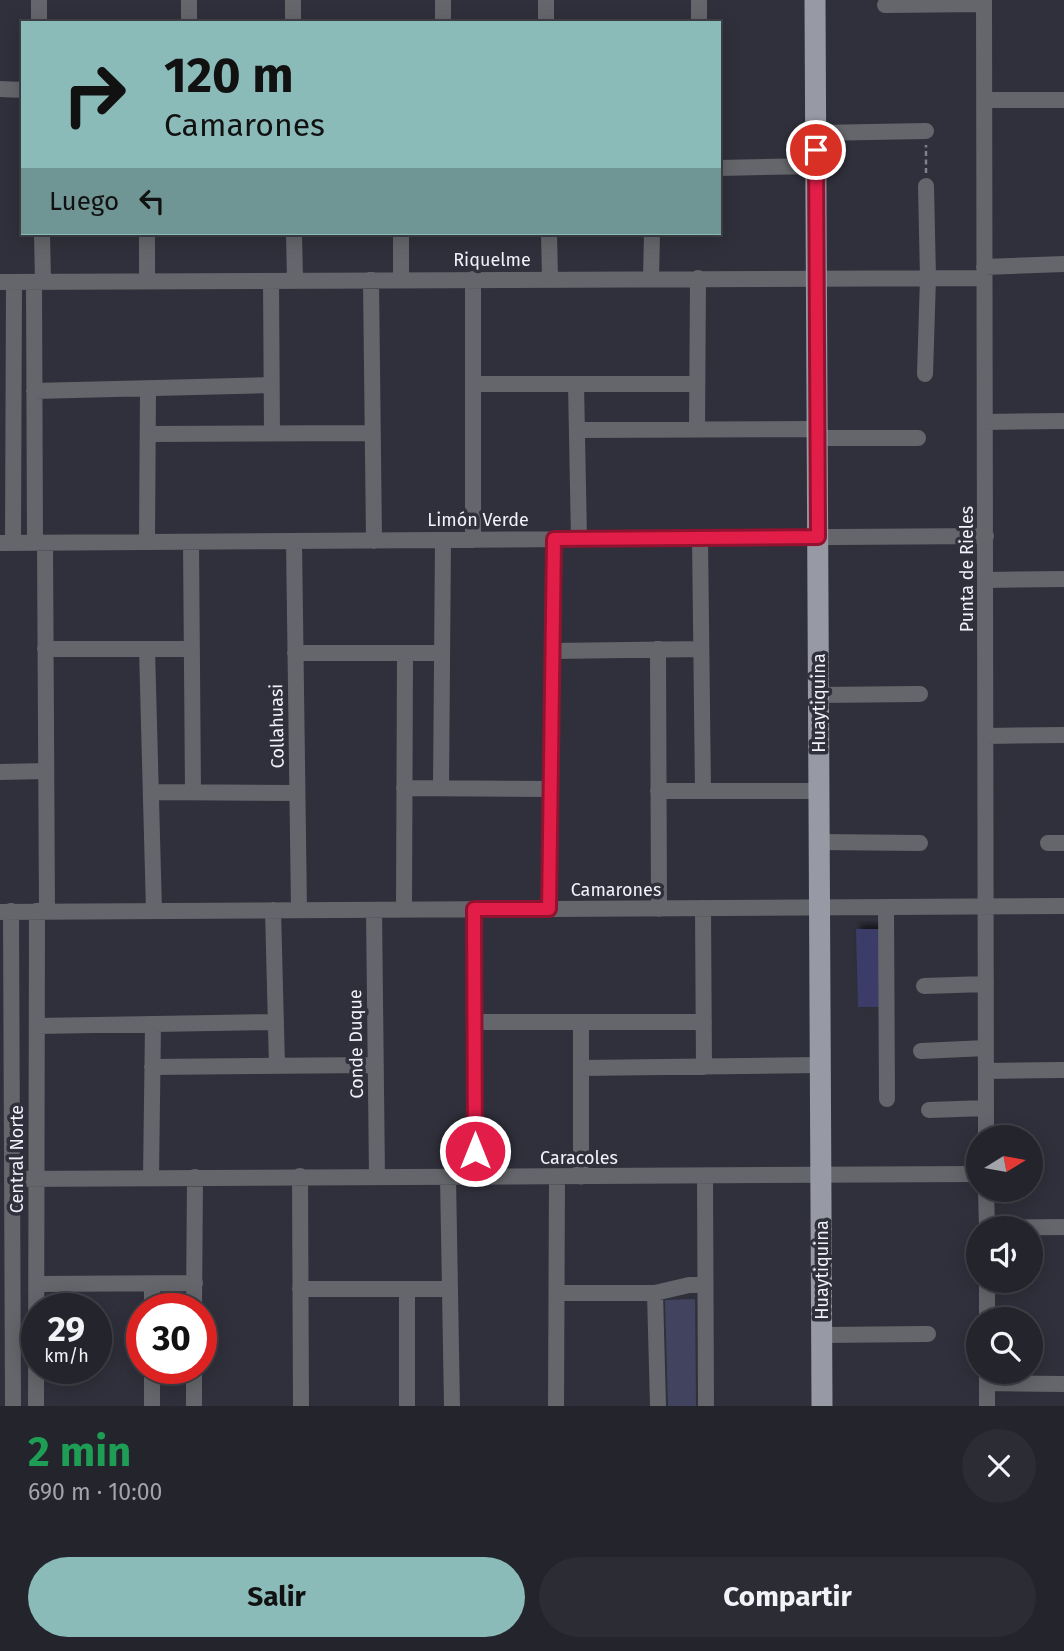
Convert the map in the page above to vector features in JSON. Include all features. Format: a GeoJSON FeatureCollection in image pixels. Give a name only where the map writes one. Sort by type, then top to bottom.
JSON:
{"type":"FeatureCollection","features":[{"type":"Feature","properties":{"kind":"main road","name":"Huaytiquina"},"geometry":{"type":"LineString","coordinates":[[815,0],[822,1406]]}},
{"type":"Feature","properties":{"kind":"street"},"geometry":{"type":"LineString","coordinates":[[39,0],[39,21]]}},
{"type":"Feature","properties":{"kind":"street"},"geometry":{"type":"LineString","coordinates":[[189,0],[189,21]]}},
{"type":"Feature","properties":{"kind":"street"},"geometry":{"type":"LineString","coordinates":[[293,0],[293,21]]}},
{"type":"Feature","properties":{"kind":"street"},"geometry":{"type":"LineString","coordinates":[[443,0],[443,21]]}},
{"type":"Feature","properties":{"kind":"street"},"geometry":{"type":"LineString","coordinates":[[546,21],[547,0]]}},
{"type":"Feature","properties":{"kind":"street"},"geometry":{"type":"LineString","coordinates":[[699,0],[699,21]]}},
{"type":"Feature","properties":{"kind":"street"},"geometry":{"type":"LineString","coordinates":[[885,5],[984,2]]}},
{"type":"Feature","properties":{"kind":"street","name":"Punta de Rieles"},"geometry":{"type":"LineString","coordinates":[[984,2],[986,1125]]}},
{"type":"Feature","properties":{"kind":"street"},"geometry":{"type":"LineString","coordinates":[[0,89],[21,90]]}},
{"type":"Feature","properties":{"kind":"street"},"geometry":{"type":"LineString","coordinates":[[985,100],[1064,100]]}},
{"type":"Feature","properties":{"kind":"street"},"geometry":{"type":"LineString","coordinates":[[816,133],[926,131]]}},
{"type":"Feature","properties":{"kind":"street"},"geometry":{"type":"LineString","coordinates":[[721,168],[816,166]]}},
{"type":"Feature","properties":{"kind":"street"},"geometry":{"type":"LineString","coordinates":[[925,374],[928,278],[926,186]]}},
{"type":"Feature","properties":{"kind":"street","name":"Central Norte"},"geometry":{"type":"LineString","coordinates":[[36,1406],[37,995],[46,771],[45,649],[34,391],[42,235]]}},
{"type":"Feature","properties":{"kind":"street"},"geometry":{"type":"LineString","coordinates":[[147,235],[148,281]]}},
{"type":"Feature","properties":{"kind":"street"},"geometry":{"type":"LineString","coordinates":[[295,235],[295,280]]}},
{"type":"Feature","properties":{"kind":"street"},"geometry":{"type":"LineString","coordinates":[[401,235],[401,279]]}},
{"type":"Feature","properties":{"kind":"street"},"geometry":{"type":"LineString","coordinates":[[549,235],[550,279]]}},
{"type":"Feature","properties":{"kind":"street"},"geometry":{"type":"LineString","coordinates":[[651,279],[652,235]]}},
{"type":"Feature","properties":{"kind":"street","name":"Riquelme"},"geometry":{"type":"LineString","coordinates":[[7,282],[928,278],[1064,264]]}},
{"type":"Feature","properties":{"kind":"street"},"geometry":{"type":"LineString","coordinates":[[697,430],[698,278]]}},
{"type":"Feature","properties":{"kind":"street"},"geometry":{"type":"LineString","coordinates":[[473,279],[473,540]]}},
{"type":"Feature","properties":{"kind":"street"},"geometry":{"type":"LineString","coordinates":[[371,280],[374,541]]}},
{"type":"Feature","properties":{"kind":"street"},"geometry":{"type":"LineString","coordinates":[[271,281],[272,433]]}},
{"type":"Feature","properties":{"kind":"street"},"geometry":{"type":"LineString","coordinates":[[6,543],[7,282]]}},
{"type":"Feature","properties":{"kind":"street"},"geometry":{"type":"LineString","coordinates":[[473,384],[698,384]]}},
{"type":"Feature","properties":{"kind":"street"},"geometry":{"type":"LineString","coordinates":[[576,384],[579,539]]}},
{"type":"Feature","properties":{"kind":"street"},"geometry":{"type":"LineString","coordinates":[[34,391],[271,385]]}},
{"type":"Feature","properties":{"kind":"street"},"geometry":{"type":"LineString","coordinates":[[147,542],[148,388]]}},
{"type":"Feature","properties":{"kind":"street"},"geometry":{"type":"LineString","coordinates":[[985,422],[1064,421]]}},
{"type":"Feature","properties":{"kind":"street"},"geometry":{"type":"LineString","coordinates":[[577,430],[697,430],[918,438]]}},
{"type":"Feature","properties":{"kind":"street"},"geometry":{"type":"LineString","coordinates":[[148,434],[373,433]]}},
{"type":"Feature","properties":{"kind":"street","name":"Limón Verde"},"geometry":{"type":"LineString","coordinates":[[6,543],[986,536]]}},
{"type":"Feature","properties":{"kind":"street"},"geometry":{"type":"LineString","coordinates":[[700,538],[703,791]]}},
{"type":"Feature","properties":{"kind":"street"},"geometry":{"type":"LineString","coordinates":[[549,909],[554,539]]}},
{"type":"Feature","properties":{"kind":"street"},"geometry":{"type":"LineString","coordinates":[[441,788],[443,540]]}},
{"type":"Feature","properties":{"kind":"street","name":"Collahuasi"},"geometry":{"type":"LineString","coordinates":[[294,541],[299,910]]}},
{"type":"Feature","properties":{"kind":"street"},"geometry":{"type":"LineString","coordinates":[[191,542],[193,792]]}},
{"type":"Feature","properties":{"kind":"street"},"geometry":{"type":"LineString","coordinates":[[986,580],[1064,579]]}},
{"type":"Feature","properties":{"kind":"street"},"geometry":{"type":"LineString","coordinates":[[45,649],[192,649]]}},
{"type":"Feature","properties":{"kind":"street"},"geometry":{"type":"LineString","coordinates":[[147,649],[154,911]]}},
{"type":"Feature","properties":{"kind":"street"},"geometry":{"type":"LineString","coordinates":[[658,649],[659,909]]}},
{"type":"Feature","properties":{"kind":"street"},"geometry":{"type":"LineString","coordinates":[[552,651],[701,649]]}},
{"type":"Feature","properties":{"kind":"street"},"geometry":{"type":"LineString","coordinates":[[295,653],[442,653]]}},
{"type":"Feature","properties":{"kind":"street"},"geometry":{"type":"LineString","coordinates":[[404,910],[405,653]]}},
{"type":"Feature","properties":{"kind":"street"},"geometry":{"type":"LineString","coordinates":[[818,695],[920,694]]}},
{"type":"Feature","properties":{"kind":"street"},"geometry":{"type":"LineString","coordinates":[[986,736],[1064,735]]}},
{"type":"Feature","properties":{"kind":"street"},"geometry":{"type":"LineString","coordinates":[[0,772],[46,771]]}},
{"type":"Feature","properties":{"kind":"street"},"geometry":{"type":"LineString","coordinates":[[404,788],[550,789]]}},
{"type":"Feature","properties":{"kind":"street"},"geometry":{"type":"LineString","coordinates":[[658,791],[819,791]]}},
{"type":"Feature","properties":{"kind":"street"},"geometry":{"type":"LineString","coordinates":[[151,792],[297,793]]}},
{"type":"Feature","properties":{"kind":"street"},"geometry":{"type":"LineString","coordinates":[[819,842],[919,843]]}},
{"type":"Feature","properties":{"kind":"street","name":"Camarones"},"geometry":{"type":"LineString","coordinates":[[6,912],[1064,906]]}},
{"type":"Feature","properties":{"kind":"street"},"geometry":{"type":"LineString","coordinates":[[703,908],[704,1067]]}},
{"type":"Feature","properties":{"kind":"street"},"geometry":{"type":"LineString","coordinates":[[886,908],[887,1099]]}},
{"type":"Feature","properties":{"kind":"street"},"geometry":{"type":"LineString","coordinates":[[474,909],[475,1177]]}},
{"type":"Feature","properties":{"kind":"street"},"geometry":{"type":"LineString","coordinates":[[274,910],[277,1066]]}},
{"type":"Feature","properties":{"kind":"street","name":"Conde Duque"},"geometry":{"type":"LineString","coordinates":[[374,910],[377,1177]]}},
{"type":"Feature","properties":{"kind":"street","name":"Central Norte"},"geometry":{"type":"LineString","coordinates":[[6,912],[12,1179],[9,1401]]}},
{"type":"Feature","properties":{"kind":"street"},"geometry":{"type":"LineString","coordinates":[[924,986],[986,984]]}},
{"type":"Feature","properties":{"kind":"street"},"geometry":{"type":"LineString","coordinates":[[6,995],[37,995]]}},
{"type":"Feature","properties":{"kind":"street"},"geometry":{"type":"LineString","coordinates":[[474,1021],[704,1022]]}},
{"type":"Feature","properties":{"kind":"street"},"geometry":{"type":"LineString","coordinates":[[37,1026],[276,1022]]}},
{"type":"Feature","properties":{"kind":"street"},"geometry":{"type":"LineString","coordinates":[[581,1022],[581,1177]]}},
{"type":"Feature","properties":{"kind":"street"},"geometry":{"type":"LineString","coordinates":[[151,1178],[153,1024]]}},
{"type":"Feature","properties":{"kind":"street"},"geometry":{"type":"LineString","coordinates":[[922,1051],[986,1048]]}},
{"type":"Feature","properties":{"kind":"street"},"geometry":{"type":"LineString","coordinates":[[152,1067],[376,1065]]}},
{"type":"Feature","properties":{"kind":"street"},"geometry":{"type":"LineString","coordinates":[[581,1068],[820,1065]]}},
{"type":"Feature","properties":{"kind":"street"},"geometry":{"type":"LineString","coordinates":[[986,1071],[1064,1070]]}},
{"type":"Feature","properties":{"kind":"street"},"geometry":{"type":"LineString","coordinates":[[929,1110],[986,1108]]}},
{"type":"Feature","properties":{"kind":"street","name":"Caracoles"},"geometry":{"type":"LineString","coordinates":[[12,1179],[966,1174]]}},
{"type":"Feature","properties":{"kind":"street"},"geometry":{"type":"LineString","coordinates":[[705,1176],[706,1406]]}},
{"type":"Feature","properties":{"kind":"street"},"geometry":{"type":"LineString","coordinates":[[194,1293],[195,1177]]}},
{"type":"Feature","properties":{"kind":"street"},"geometry":{"type":"LineString","coordinates":[[300,1177],[301,1406]]}},
{"type":"Feature","properties":{"kind":"street"},"geometry":{"type":"LineString","coordinates":[[448,1177],[452,1406]]}},
{"type":"Feature","properties":{"kind":"street"},"geometry":{"type":"LineString","coordinates":[[556,1406],[557,1177]]}},
{"type":"Feature","properties":{"kind":"street"},"geometry":{"type":"LineString","coordinates":[[1043,1227],[1064,1227]]}},
{"type":"Feature","properties":{"kind":"street"},"geometry":{"type":"LineString","coordinates":[[36,1284],[194,1283]]}},
{"type":"Feature","properties":{"kind":"street"},"geometry":{"type":"LineString","coordinates":[[152,1284],[152,1293]]}},
{"type":"Feature","properties":{"kind":"street"},"geometry":{"type":"LineString","coordinates":[[556,1293],[655,1293],[689,1285],[705,1285]]}},
{"type":"Feature","properties":{"kind":"street"},"geometry":{"type":"LineString","coordinates":[[300,1289],[450,1289]]}},
{"type":"Feature","properties":{"kind":"street"},"geometry":{"type":"LineString","coordinates":[[407,1289],[407,1406]]}},
{"type":"Feature","properties":{"kind":"street"},"geometry":{"type":"LineString","coordinates":[[655,1293],[658,1406]]}},
{"type":"Feature","properties":{"kind":"street"},"geometry":{"type":"LineString","coordinates":[[822,1335],[928,1334]]}},
{"type":"Feature","properties":{"kind":"street"},"geometry":{"type":"LineString","coordinates":[[1043,1382],[1064,1384]]}},
{"type":"Feature","properties":{"kind":"street"},"geometry":{"type":"LineString","coordinates":[[152,1384],[152,1406]]}},
{"type":"Feature","properties":{"kind":"street"},"geometry":{"type":"LineString","coordinates":[[194,1384],[194,1406]]}},
{"type":"Feature","properties":{"kind":"street"},"geometry":{"type":"LineString","coordinates":[[987,1384],[987,1406]]}},
{"type":"Feature","properties":{"kind":"path"},"geometry":{"type":"LineString","coordinates":[[926,131],[926,186]]}},
{"type":"Feature","properties":{"kind":"shaded area"},"geometry":{"type":"Polygon","coordinates":[[[695,1299],[696,1406],[668,1406],[665,1300],[695,1299]]]}},
{"type":"Feature","properties":{"kind":"building"},"geometry":{"type":"Polygon","coordinates":[[[856,929],[879,929],[880,1007],[858,1007],[856,929]]]}},
{"type":"Feature","properties":{"kind":"route"},"geometry":{"type":"LineString","coordinates":[[475,1151],[474,909],[549,909],[554,539],[818,537],[816,150]]}}]}
